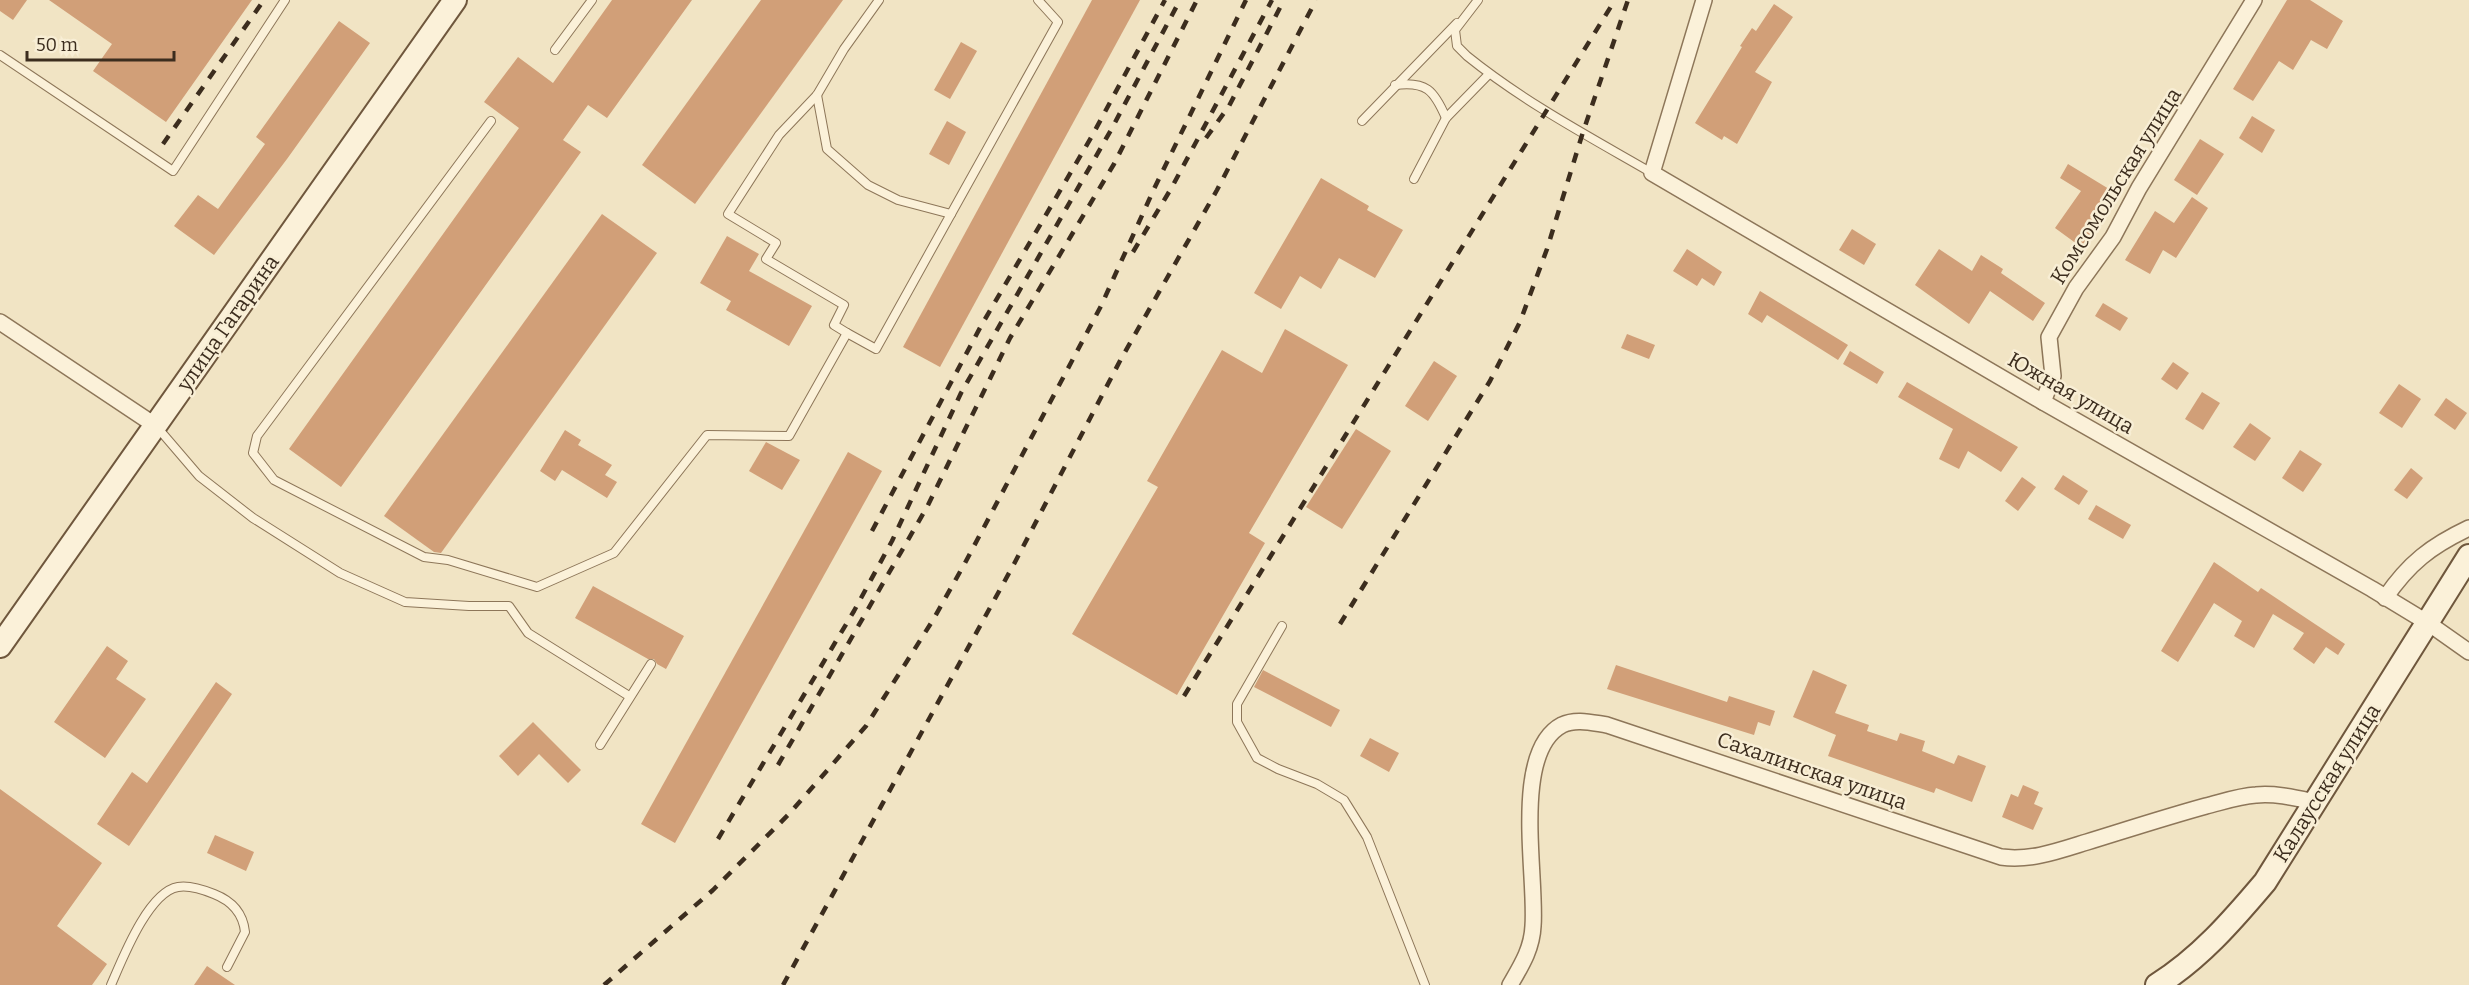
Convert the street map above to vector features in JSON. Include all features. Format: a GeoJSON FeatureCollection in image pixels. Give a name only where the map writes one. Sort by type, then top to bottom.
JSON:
{"type":"FeatureCollection","features":[{"type":"Feature","properties":{"kind":"street","name":"улица Гагарина"},"geometry":{"type":"LineString","coordinates":[[2,638],[156,426],[455,0]]}},
{"type":"Feature","properties":{"kind":"street"},"geometry":{"type":"LineString","coordinates":[[1652,173],[1704,0]]}},
{"type":"Feature","properties":{"kind":"street","name":"Комсомольская улица"},"geometry":{"type":"LineString","coordinates":[[2043,402],[2054,376],[2049,338],[2076,288],[2113,237],[2139,188],[2254,0]]}},
{"type":"Feature","properties":{"kind":"street","name":"Южная улица"},"geometry":{"type":"LineString","coordinates":[[1652,173],[2043,402],[2428,623],[2469,652]]}},
{"type":"Feature","properties":{"kind":"street"},"geometry":{"type":"LineString","coordinates":[[0,322],[156,426]]}},
{"type":"Feature","properties":{"kind":"street"},"geometry":{"type":"LineString","coordinates":[[2385,598],[2401,576],[2424,553],[2469,528]]}},
{"type":"Feature","properties":{"kind":"street","name":"Калаусская улица"},"geometry":{"type":"LineString","coordinates":[[2157,985],[2199,955],[2234,919],[2265,882],[2469,556]]}},
{"type":"Feature","properties":{"kind":"street","name":"Сахалинская улица"},"geometry":{"type":"LineString","coordinates":[[1510,985],[1530,946],[1534,925],[1531,810],[1533,768],[1549,735],[1563,724],[1579,721],[1607,725],[2001,857],[2010,858],[2030,858],[2056,852],[2183,812],[2256,794],[2315,802]]}},
{"type":"Feature","properties":{"kind":"lane"},"geometry":{"type":"LineString","coordinates":[[0,55],[173,171],[285,0]]}},
{"type":"Feature","properties":{"kind":"lane"},"geometry":{"type":"LineString","coordinates":[[555,50],[591,0]]}},
{"type":"Feature","properties":{"kind":"lane"},"geometry":{"type":"LineString","coordinates":[[879,0],[844,49],[817,95],[779,135],[728,214],[776,243],[766,259],[844,305],[834,325],[876,349],[1058,22],[1038,0]]}},
{"type":"Feature","properties":{"kind":"lane"},"geometry":{"type":"LineString","coordinates":[[1362,121],[1478,0]]}},
{"type":"Feature","properties":{"kind":"lane"},"geometry":{"type":"LineString","coordinates":[[1464,15],[1455,30],[1457,46],[1489,74],[1544,112],[1572,125],[1652,173]]}},
{"type":"Feature","properties":{"kind":"lane"},"geometry":{"type":"LineString","coordinates":[[1414,179],[1446,118],[1489,74]]}},
{"type":"Feature","properties":{"kind":"lane"},"geometry":{"type":"LineString","coordinates":[[1395,85],[1413,83],[1428,88],[1440,102],[1446,118]]}},
{"type":"Feature","properties":{"kind":"lane"},"geometry":{"type":"LineString","coordinates":[[817,95],[827,149],[868,185],[898,200],[951,214]]}},
{"type":"Feature","properties":{"kind":"lane"},"geometry":{"type":"LineString","coordinates":[[491,121],[257,436],[253,453],[274,480],[424,557],[448,560],[537,587],[614,553],[707,435],[789,436],[847,333]]}},
{"type":"Feature","properties":{"kind":"lane"},"geometry":{"type":"LineString","coordinates":[[156,426],[199,476],[253,518],[340,573],[405,602],[509,606],[528,633],[629,696]]}},
{"type":"Feature","properties":{"kind":"lane"},"geometry":{"type":"LineString","coordinates":[[1282,626],[1237,704],[1237,722],[1257,758],[1278,770],[1317,784],[1344,800],[1367,837],[1425,985]]}},
{"type":"Feature","properties":{"kind":"lane"},"geometry":{"type":"LineString","coordinates":[[600,745],[651,664]]}},
{"type":"Feature","properties":{"kind":"lane"},"geometry":{"type":"LineString","coordinates":[[111,985],[149,909],[163,894],[178,887],[192,888],[218,896],[236,908],[241,915],[245,932],[227,967]]}},
{"type":"Feature","properties":{"kind":"building"},"geometry":{"type":"Polygon","coordinates":[[[0,0],[27,0],[13,20],[0,11],[0,0]]]}},
{"type":"Feature","properties":{"kind":"building"},"geometry":{"type":"Polygon","coordinates":[[[49,0],[252,0],[166,122],[93,71],[112,44],[49,0]]]}},
{"type":"Feature","properties":{"kind":"building"},"geometry":{"type":"Polygon","coordinates":[[[612,0],[692,0],[607,118],[588,105],[563,140],[581,152],[341,487],[289,449],[519,128],[484,102],[518,57],[553,83],[612,0]]]}},
{"type":"Feature","properties":{"kind":"building"},"geometry":{"type":"Polygon","coordinates":[[[761,0],[843,0],[695,204],[642,165],[761,0]]]}},
{"type":"Feature","properties":{"kind":"building"},"geometry":{"type":"Polygon","coordinates":[[[1092,0],[1140,0],[940,367],[903,347],[1092,0]]]}},
{"type":"Feature","properties":{"kind":"building"},"geometry":{"type":"Polygon","coordinates":[[[2287,0],[2310,0],[2343,21],[2327,49],[2311,40],[2293,70],[2279,61],[2253,101],[2233,89],[2287,0]]]}},
{"type":"Feature","properties":{"kind":"building"},"geometry":{"type":"Polygon","coordinates":[[[1774,4],[1793,17],[1755,72],[1772,82],[1737,144],[1724,136],[1722,140],[1695,123],[1742,47],[1740,46],[1752,28],[1756,31],[1774,4]]]}},
{"type":"Feature","properties":{"kind":"building"},"geometry":{"type":"Polygon","coordinates":[[[339,21],[370,43],[287,159],[214,255],[174,226],[198,195],[218,209],[265,144],[256,137],[339,21]]]}},
{"type":"Feature","properties":{"kind":"building"},"geometry":{"type":"Polygon","coordinates":[[[961,42],[977,51],[950,99],[934,90],[961,42]]]}},
{"type":"Feature","properties":{"kind":"building"},"geometry":{"type":"Polygon","coordinates":[[[2252,116],[2275,130],[2262,153],[2239,138],[2252,116]]]}},
{"type":"Feature","properties":{"kind":"building"},"geometry":{"type":"Polygon","coordinates":[[[947,121],[966,132],[949,165],[929,154],[947,121]]]}},
{"type":"Feature","properties":{"kind":"building"},"geometry":{"type":"Polygon","coordinates":[[[2200,139],[2224,154],[2197,195],[2174,180],[2200,139]]]}},
{"type":"Feature","properties":{"kind":"building"},"geometry":{"type":"Polygon","coordinates":[[[2068,164],[2109,189],[2090,218],[2098,223],[2081,247],[2055,228],[2081,191],[2060,178],[2068,164]]]}},
{"type":"Feature","properties":{"kind":"building"},"geometry":{"type":"Polygon","coordinates":[[[1321,178],[1369,206],[1367,210],[1403,230],[1375,278],[1339,258],[1321,289],[1300,276],[1281,309],[1254,293],[1321,178]]]}},
{"type":"Feature","properties":{"kind":"building"},"geometry":{"type":"Polygon","coordinates":[[[2192,197],[2208,208],[2176,258],[2163,250],[2150,274],[2125,260],[2155,211],[2174,223],[2192,197]]]}},
{"type":"Feature","properties":{"kind":"building"},"geometry":{"type":"Polygon","coordinates":[[[602,214],[657,253],[441,553],[434,552],[384,516],[602,214]]]}},
{"type":"Feature","properties":{"kind":"building"},"geometry":{"type":"Polygon","coordinates":[[[1852,229],[1876,244],[1864,265],[1839,250],[1852,229]]]}},
{"type":"Feature","properties":{"kind":"building"},"geometry":{"type":"Polygon","coordinates":[[[727,236],[759,254],[749,271],[812,306],[789,346],[726,310],[731,301],[700,283],[727,236]]]}},
{"type":"Feature","properties":{"kind":"building"},"geometry":{"type":"Polygon","coordinates":[[[1687,249],[1722,272],[1714,286],[1702,278],[1697,286],[1673,271],[1687,249]]]}},
{"type":"Feature","properties":{"kind":"building"},"geometry":{"type":"Polygon","coordinates":[[[1939,249],[1972,271],[1981,255],[2003,269],[2001,273],[2045,303],[2033,321],[1990,291],[1969,324],[1915,285],[1939,249]]]}},
{"type":"Feature","properties":{"kind":"building"},"geometry":{"type":"Polygon","coordinates":[[[1760,291],[1848,345],[1838,360],[1767,315],[1762,323],[1748,314],[1760,291]]]}},
{"type":"Feature","properties":{"kind":"building"},"geometry":{"type":"Polygon","coordinates":[[[2103,303],[2128,318],[2120,331],[2095,316],[2103,303]]]}},
{"type":"Feature","properties":{"kind":"building"},"geometry":{"type":"Polygon","coordinates":[[[1285,329],[1348,365],[1249,533],[1265,543],[1177,695],[1072,634],[1158,487],[1147,481],[1222,350],[1262,373],[1285,329]]]}},
{"type":"Feature","properties":{"kind":"building"},"geometry":{"type":"Polygon","coordinates":[[[1627,334],[1655,345],[1649,359],[1621,348],[1627,334]]]}},
{"type":"Feature","properties":{"kind":"building"},"geometry":{"type":"Polygon","coordinates":[[[1850,351],[1884,372],[1877,384],[1843,364],[1850,351]]]}},
{"type":"Feature","properties":{"kind":"building"},"geometry":{"type":"Polygon","coordinates":[[[1434,361],[1457,376],[1428,421],[1405,406],[1434,361]]]}},
{"type":"Feature","properties":{"kind":"building"},"geometry":{"type":"Polygon","coordinates":[[[2173,362],[2189,373],[2177,390],[2161,379],[2173,362]]]}},
{"type":"Feature","properties":{"kind":"building"},"geometry":{"type":"Polygon","coordinates":[[[1907,382],[2018,447],[2001,472],[1968,451],[1959,469],[1939,459],[1953,429],[1898,397],[1907,382]]]}},
{"type":"Feature","properties":{"kind":"building"},"geometry":{"type":"Polygon","coordinates":[[[2399,384],[2421,399],[2402,428],[2379,413],[2399,384]]]}},
{"type":"Feature","properties":{"kind":"building"},"geometry":{"type":"Polygon","coordinates":[[[2202,392],[2220,403],[2203,430],[2185,419],[2202,392]]]}},
{"type":"Feature","properties":{"kind":"building"},"geometry":{"type":"Polygon","coordinates":[[[2446,398],[2467,413],[2455,430],[2434,415],[2446,398]]]}},
{"type":"Feature","properties":{"kind":"building"},"geometry":{"type":"Polygon","coordinates":[[[2250,423],[2271,438],[2255,461],[2233,447],[2250,423]]]}},
{"type":"Feature","properties":{"kind":"building"},"geometry":{"type":"Polygon","coordinates":[[[1356,429],[1391,451],[1342,529],[1306,507],[1356,429]]]}},
{"type":"Feature","properties":{"kind":"building"},"geometry":{"type":"Polygon","coordinates":[[[565,430],[581,440],[578,445],[612,465],[605,475],[617,482],[607,498],[562,470],[555,481],[540,471],[565,430]]]}},
{"type":"Feature","properties":{"kind":"building"},"geometry":{"type":"Polygon","coordinates":[[[766,442],[800,460],[782,490],[749,471],[766,442]]]}},
{"type":"Feature","properties":{"kind":"building"},"geometry":{"type":"Polygon","coordinates":[[[2300,450],[2322,464],[2303,492],[2282,478],[2300,450]]]}},
{"type":"Feature","properties":{"kind":"building"},"geometry":{"type":"Polygon","coordinates":[[[848,452],[882,471],[675,843],[641,824],[848,452]]]}},
{"type":"Feature","properties":{"kind":"building"},"geometry":{"type":"Polygon","coordinates":[[[2411,468],[2423,478],[2407,499],[2394,490],[2411,468]]]}},
{"type":"Feature","properties":{"kind":"building"},"geometry":{"type":"Polygon","coordinates":[[[2063,475],[2088,491],[2079,505],[2054,489],[2063,475]]]}},
{"type":"Feature","properties":{"kind":"building"},"geometry":{"type":"Polygon","coordinates":[[[2022,477],[2036,487],[2018,511],[2005,501],[2022,477]]]}},
{"type":"Feature","properties":{"kind":"building"},"geometry":{"type":"Polygon","coordinates":[[[2096,505],[2131,525],[2123,539],[2088,519],[2096,505]]]}},
{"type":"Feature","properties":{"kind":"building"},"geometry":{"type":"Polygon","coordinates":[[[2214,562],[2258,592],[2261,588],[2345,644],[2338,655],[2326,647],[2314,664],[2293,649],[2304,633],[2273,614],[2254,648],[2234,636],[2242,621],[2214,603],[2178,662],[2161,651],[2214,562]]]}},
{"type":"Feature","properties":{"kind":"building"},"geometry":{"type":"Polygon","coordinates":[[[593,586],[684,636],[666,669],[657,664],[654,659],[648,659],[575,618],[593,586]]]}},
{"type":"Feature","properties":{"kind":"building"},"geometry":{"type":"Polygon","coordinates":[[[107,646],[128,661],[116,679],[146,699],[105,758],[54,722],[107,646]]]}},
{"type":"Feature","properties":{"kind":"building"},"geometry":{"type":"Polygon","coordinates":[[[1616,665],[1727,702],[1729,696],[1775,711],[1770,726],[1758,722],[1754,735],[1607,689],[1616,665]]]}},
{"type":"Feature","properties":{"kind":"building"},"geometry":{"type":"Polygon","coordinates":[[[1263,670],[1340,710],[1331,727],[1254,687],[1263,670]]]}},
{"type":"Feature","properties":{"kind":"building"},"geometry":{"type":"Polygon","coordinates":[[[1813,670],[1847,685],[1835,713],[1869,725],[1867,731],[1897,741],[1900,733],[1925,741],[1922,751],[1954,764],[1958,755],[1986,766],[1972,802],[1936,788],[1934,793],[1828,756],[1836,735],[1793,717],[1813,670]]]}},
{"type":"Feature","properties":{"kind":"building"},"geometry":{"type":"Polygon","coordinates":[[[216,682],[232,694],[129,846],[97,824],[132,772],[147,783],[216,682]]]}},
{"type":"Feature","properties":{"kind":"building"},"geometry":{"type":"Polygon","coordinates":[[[533,722],[581,770],[568,783],[539,754],[518,776],[499,756],[533,722]]]}},
{"type":"Feature","properties":{"kind":"building"},"geometry":{"type":"Polygon","coordinates":[[[1370,738],[1399,753],[1389,772],[1360,756],[1370,738]]]}},
{"type":"Feature","properties":{"kind":"building"},"geometry":{"type":"Polygon","coordinates":[[[2023,785],[2039,792],[2034,804],[2043,808],[2033,830],[2002,817],[2011,794],[2018,797],[2023,785]]]}},
{"type":"Feature","properties":{"kind":"building"},"geometry":{"type":"Polygon","coordinates":[[[0,789],[102,863],[57,926],[107,964],[92,985],[0,985],[0,789]]]}},
{"type":"Feature","properties":{"kind":"building"},"geometry":{"type":"Polygon","coordinates":[[[215,835],[254,852],[246,871],[207,853],[215,835]]]}},
{"type":"Feature","properties":{"kind":"building"},"geometry":{"type":"Polygon","coordinates":[[[207,966],[235,985],[194,985],[207,966]]]}},
{"type":"Feature","properties":{"kind":"railway"},"geometry":{"type":"LineString","coordinates":[[163,144],[264,0]]}},
{"type":"Feature","properties":{"kind":"railway"},"geometry":{"type":"LineString","coordinates":[[872,531],[981,326],[1092,136],[1165,0]]}},
{"type":"Feature","properties":{"kind":"railway"},"geometry":{"type":"LineString","coordinates":[[718,839],[854,611],[892,541],[961,393],[1111,130],[1180,0]]}},
{"type":"Feature","properties":{"kind":"railway"},"geometry":{"type":"LineString","coordinates":[[778,765],[927,507],[1010,338],[1114,164],[1197,0]]}},
{"type":"Feature","properties":{"kind":"railway"},"geometry":{"type":"LineString","coordinates":[[604,985],[713,890],[789,814],[866,726],[933,620],[965,563],[1101,306],[1154,189],[1246,0]]}},
{"type":"Feature","properties":{"kind":"railway"},"geometry":{"type":"LineString","coordinates":[[1133,252],[1172,187],[1272,0]]}},
{"type":"Feature","properties":{"kind":"railway"},"geometry":{"type":"LineString","coordinates":[[1206,138],[1229,106],[1284,0]]}},
{"type":"Feature","properties":{"kind":"railway"},"geometry":{"type":"LineString","coordinates":[[783,985],[1014,564],[1121,359],[1217,190],[1316,0]]}},
{"type":"Feature","properties":{"kind":"railway"},"geometry":{"type":"LineString","coordinates":[[1184,696],[1615,0]]}},
{"type":"Feature","properties":{"kind":"railway"},"geometry":{"type":"LineString","coordinates":[[1340,624],[1490,381],[1520,322],[1547,249],[1583,132],[1628,0]]}}]}
